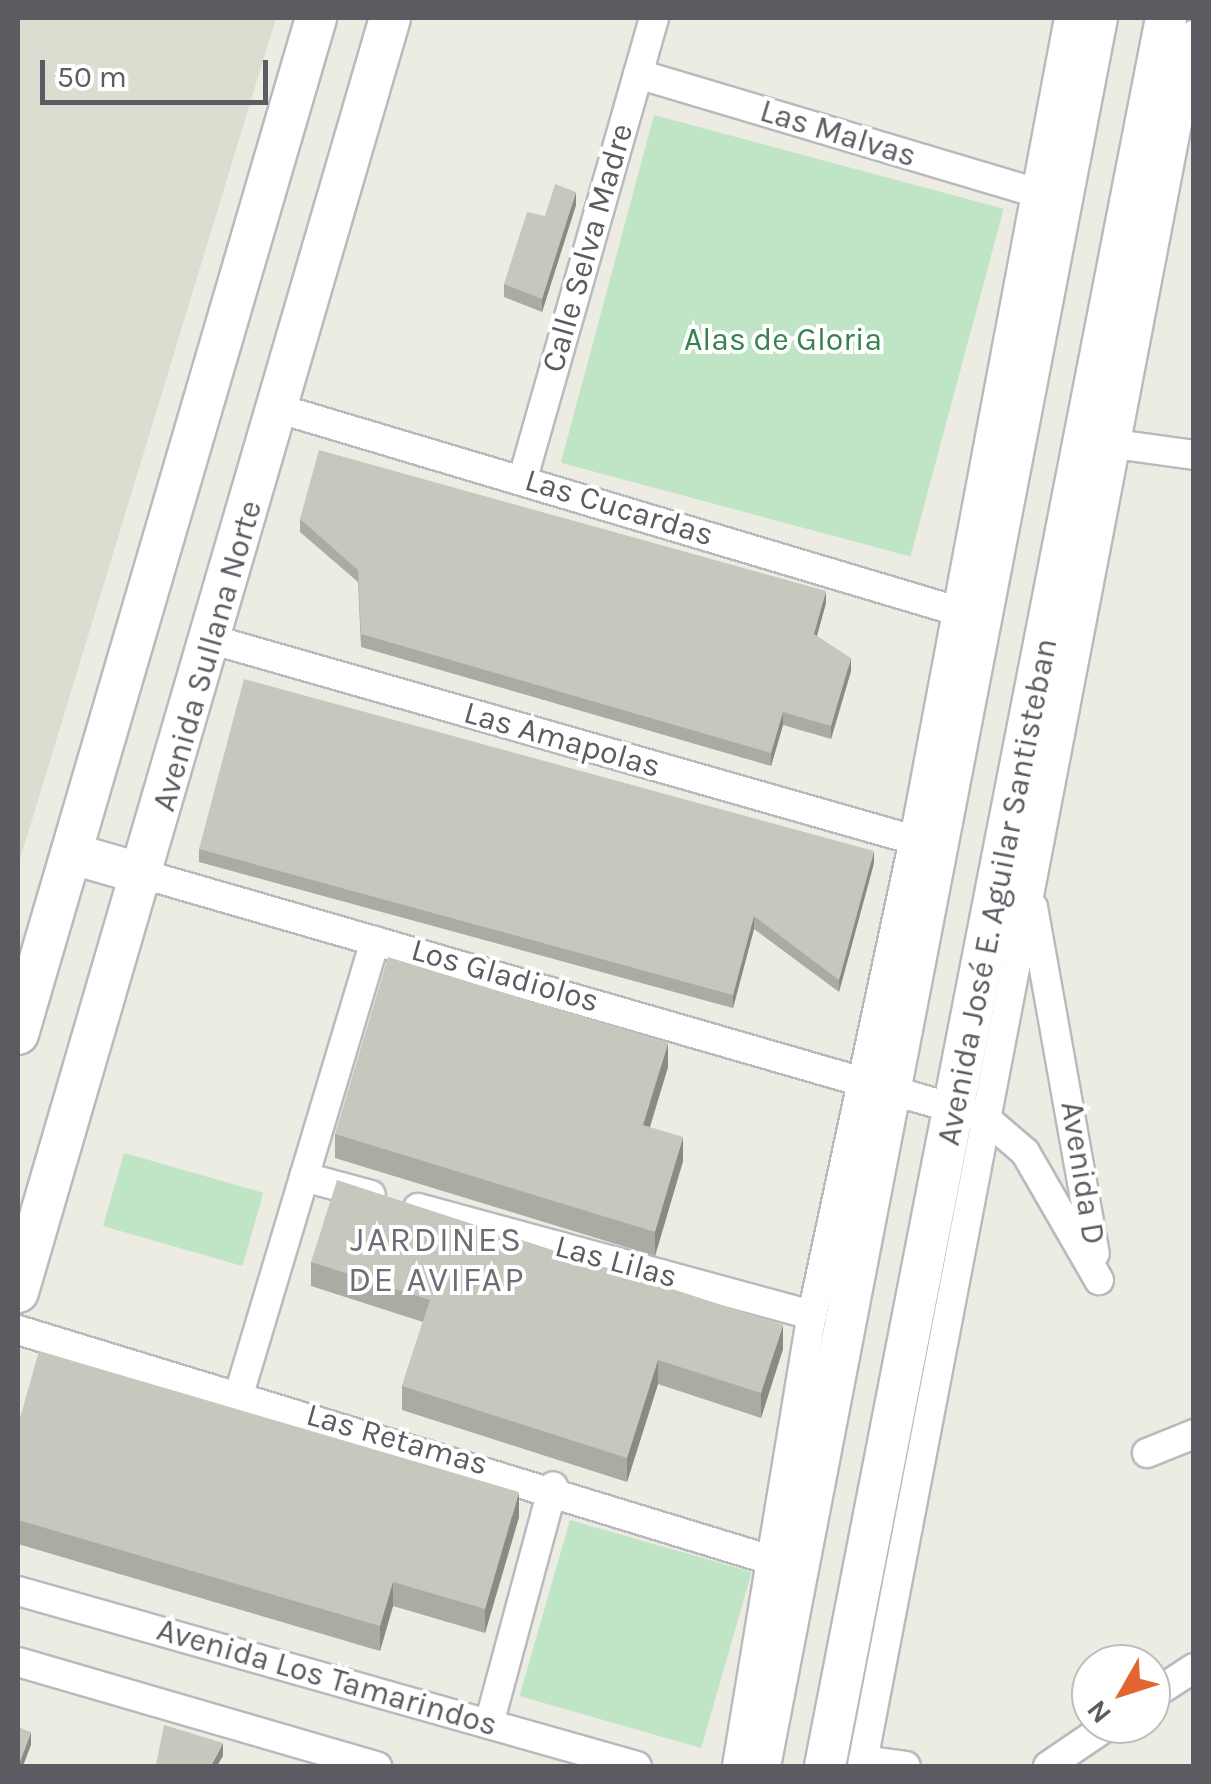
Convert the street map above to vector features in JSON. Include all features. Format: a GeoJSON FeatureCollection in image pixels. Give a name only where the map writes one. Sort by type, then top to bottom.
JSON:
{"type":"FeatureCollection","features":[{"type":"Feature","properties":{"kind":"main road"},"geometry":{"type":"LineString","coordinates":[[18,1034],[316,18]]}},
{"type":"Feature","properties":{"kind":"main road","name":"Avenida Sullana Norte"},"geometry":{"type":"LineString","coordinates":[[18,1292],[146,875],[210,639],[280,409],[390,18]]}},
{"type":"Feature","properties":{"kind":"main road","name":"Avenida José E. Aguilar Santisteban"},"geometry":{"type":"LineString","coordinates":[[760,1766],[878,1081],[1097,18]]}},
{"type":"Feature","properties":{"kind":"main road","name":"Avenida José E. Aguilar Santisteban"},"geometry":{"type":"LineString","coordinates":[[850,1764],[970,1112],[1024,868],[1166,18]]}},
{"type":"Feature","properties":{"kind":"main road"},"geometry":{"type":"LineString","coordinates":[[73,854],[146,875]]}},
{"type":"Feature","properties":{"kind":"street","name":"Calle Selva Madre"},"geometry":{"type":"LineString","coordinates":[[523,478],[654,18]]}},
{"type":"Feature","properties":{"kind":"street","name":"Avenida José E. Aguilar Santisteban"},"geometry":{"type":"LineString","coordinates":[[737,1766],[812,1316],[878,1081],[914,840],[1068,18]]}},
{"type":"Feature","properties":{"kind":"street","name":"Avenida José E. Aguilar Santisteban"},"geometry":{"type":"LineString","coordinates":[[1024,868],[1116,444],[1194,35]]}},
{"type":"Feature","properties":{"kind":"street","name":"Las Malvas"},"geometry":{"type":"LineString","coordinates":[[638,74],[1038,193]]}},
{"type":"Feature","properties":{"kind":"street","name":"Las Cucardas"},"geometry":{"type":"LineString","coordinates":[[280,409],[523,478],[957,610]]}},
{"type":"Feature","properties":{"kind":"street"},"geometry":{"type":"LineString","coordinates":[[1116,444],[1194,455]]}},
{"type":"Feature","properties":{"kind":"street","name":"Las Amapolas"},"geometry":{"type":"LineString","coordinates":[[210,639],[914,840]]}},
{"type":"Feature","properties":{"kind":"street","name":"Avenida D"},"geometry":{"type":"LineString","coordinates":[[878,1081],[970,1112],[1026,1152],[1099,1280],[1024,868]]}},
{"type":"Feature","properties":{"kind":"street","name":"Los Gladiolos"},"geometry":{"type":"LineString","coordinates":[[146,875],[878,1081]]}},
{"type":"Feature","properties":{"kind":"street"},"geometry":{"type":"LineString","coordinates":[[146,875],[878,1081]]}},
{"type":"Feature","properties":{"kind":"street"},"geometry":{"type":"LineString","coordinates":[[239,1394],[375,941]]}},
{"type":"Feature","properties":{"kind":"street","name":"Las Lilas"},"geometry":{"type":"LineString","coordinates":[[304,1177],[812,1316]]}},
{"type":"Feature","properties":{"kind":"street","name":"Las Retamas"},"geometry":{"type":"LineString","coordinates":[[18,1330],[553,1486],[774,1560]]}},
{"type":"Feature","properties":{"kind":"street"},"geometry":{"type":"LineString","coordinates":[[1147,1452],[1194,1434]]}},
{"type":"Feature","properties":{"kind":"street"},"geometry":{"type":"LineString","coordinates":[[490,1724],[553,1486]]}},
{"type":"Feature","properties":{"kind":"street","name":"Avenida Los Tamarindos"},"geometry":{"type":"LineString","coordinates":[[18,1591],[637,1766]]}},
{"type":"Feature","properties":{"kind":"street"},"geometry":{"type":"LineString","coordinates":[[18,1662],[377,1766]]}},
{"type":"Feature","properties":{"kind":"street"},"geometry":{"type":"LineString","coordinates":[[1171,1683],[1194,1668]]}},
{"type":"Feature","properties":{"kind":"street"},"geometry":{"type":"LineString","coordinates":[[1048,1766],[1080,1744]]}},
{"type":"Feature","properties":{"kind":"street"},"geometry":{"type":"LineString","coordinates":[[850,1764],[906,1766]]}},
{"type":"Feature","properties":{"kind":"shaded area"},"geometry":{"type":"Polygon","coordinates":[[[18,18],[276,18],[18,866],[18,18]]]}},
{"type":"Feature","properties":{"kind":"green space","name":"Alas de Gloria"},"geometry":{"type":"Polygon","coordinates":[[[654,115],[1004,209],[910,556],[561,463],[654,115]]]}},
{"type":"Feature","properties":{"kind":"green space"},"geometry":{"type":"Polygon","coordinates":[[[124,1153],[263,1193],[242,1266],[103,1226],[124,1153]]]}},
{"type":"Feature","properties":{"kind":"green space"},"geometry":{"type":"Polygon","coordinates":[[[570,1520],[752,1572],[701,1748],[520,1696],[570,1520]]]}},
{"type":"Feature","properties":{"kind":"building"},"geometry":{"type":"Polygon","coordinates":[[[555,184],[576,192],[542,299],[504,284],[527,212],[545,216],[555,184]]]}},
{"type":"Feature","properties":{"kind":"building"},"geometry":{"type":"Polygon","coordinates":[[[319,450],[826,591],[814,634],[851,658],[831,726],[783,712],[771,753],[361,634],[358,570],[300,519],[319,450]]]}},
{"type":"Feature","properties":{"kind":"building"},"geometry":{"type":"Polygon","coordinates":[[[244,679],[874,851],[839,980],[754,916],[733,995],[199,849],[244,679]]]}},
{"type":"Feature","properties":{"kind":"building"},"geometry":{"type":"Polygon","coordinates":[[[388,957],[668,1043],[643,1125],[683,1137],[655,1232],[335,1134],[388,957]]]}},
{"type":"Feature","properties":{"kind":"building"},"geometry":{"type":"Polygon","coordinates":[[[337,1180],[783,1325],[761,1393],[658,1360],[627,1458],[402,1386],[430,1300],[311,1262],[337,1180]]]}},
{"type":"Feature","properties":{"kind":"building"},"geometry":{"type":"Polygon","coordinates":[[[39,1351],[519,1492],[485,1609],[393,1582],[380,1626],[18,1520],[18,1425],[39,1351]]]}},
{"type":"Feature","properties":{"kind":"building"},"geometry":{"type":"Polygon","coordinates":[[[164,1725],[223,1743],[211,1766],[156,1765],[164,1725]]]}},
{"type":"Feature","properties":{"kind":"building"},"geometry":{"type":"Polygon","coordinates":[[[18,1727],[31,1732],[19,1764],[29,1766],[18,1766],[18,1727]]]}},
{"type":"Feature","properties":{"kind":"district","name":"JARDINES DE AVIFAP"},"geometry":{"type":"Point","coordinates":[437,1260]}}]}
